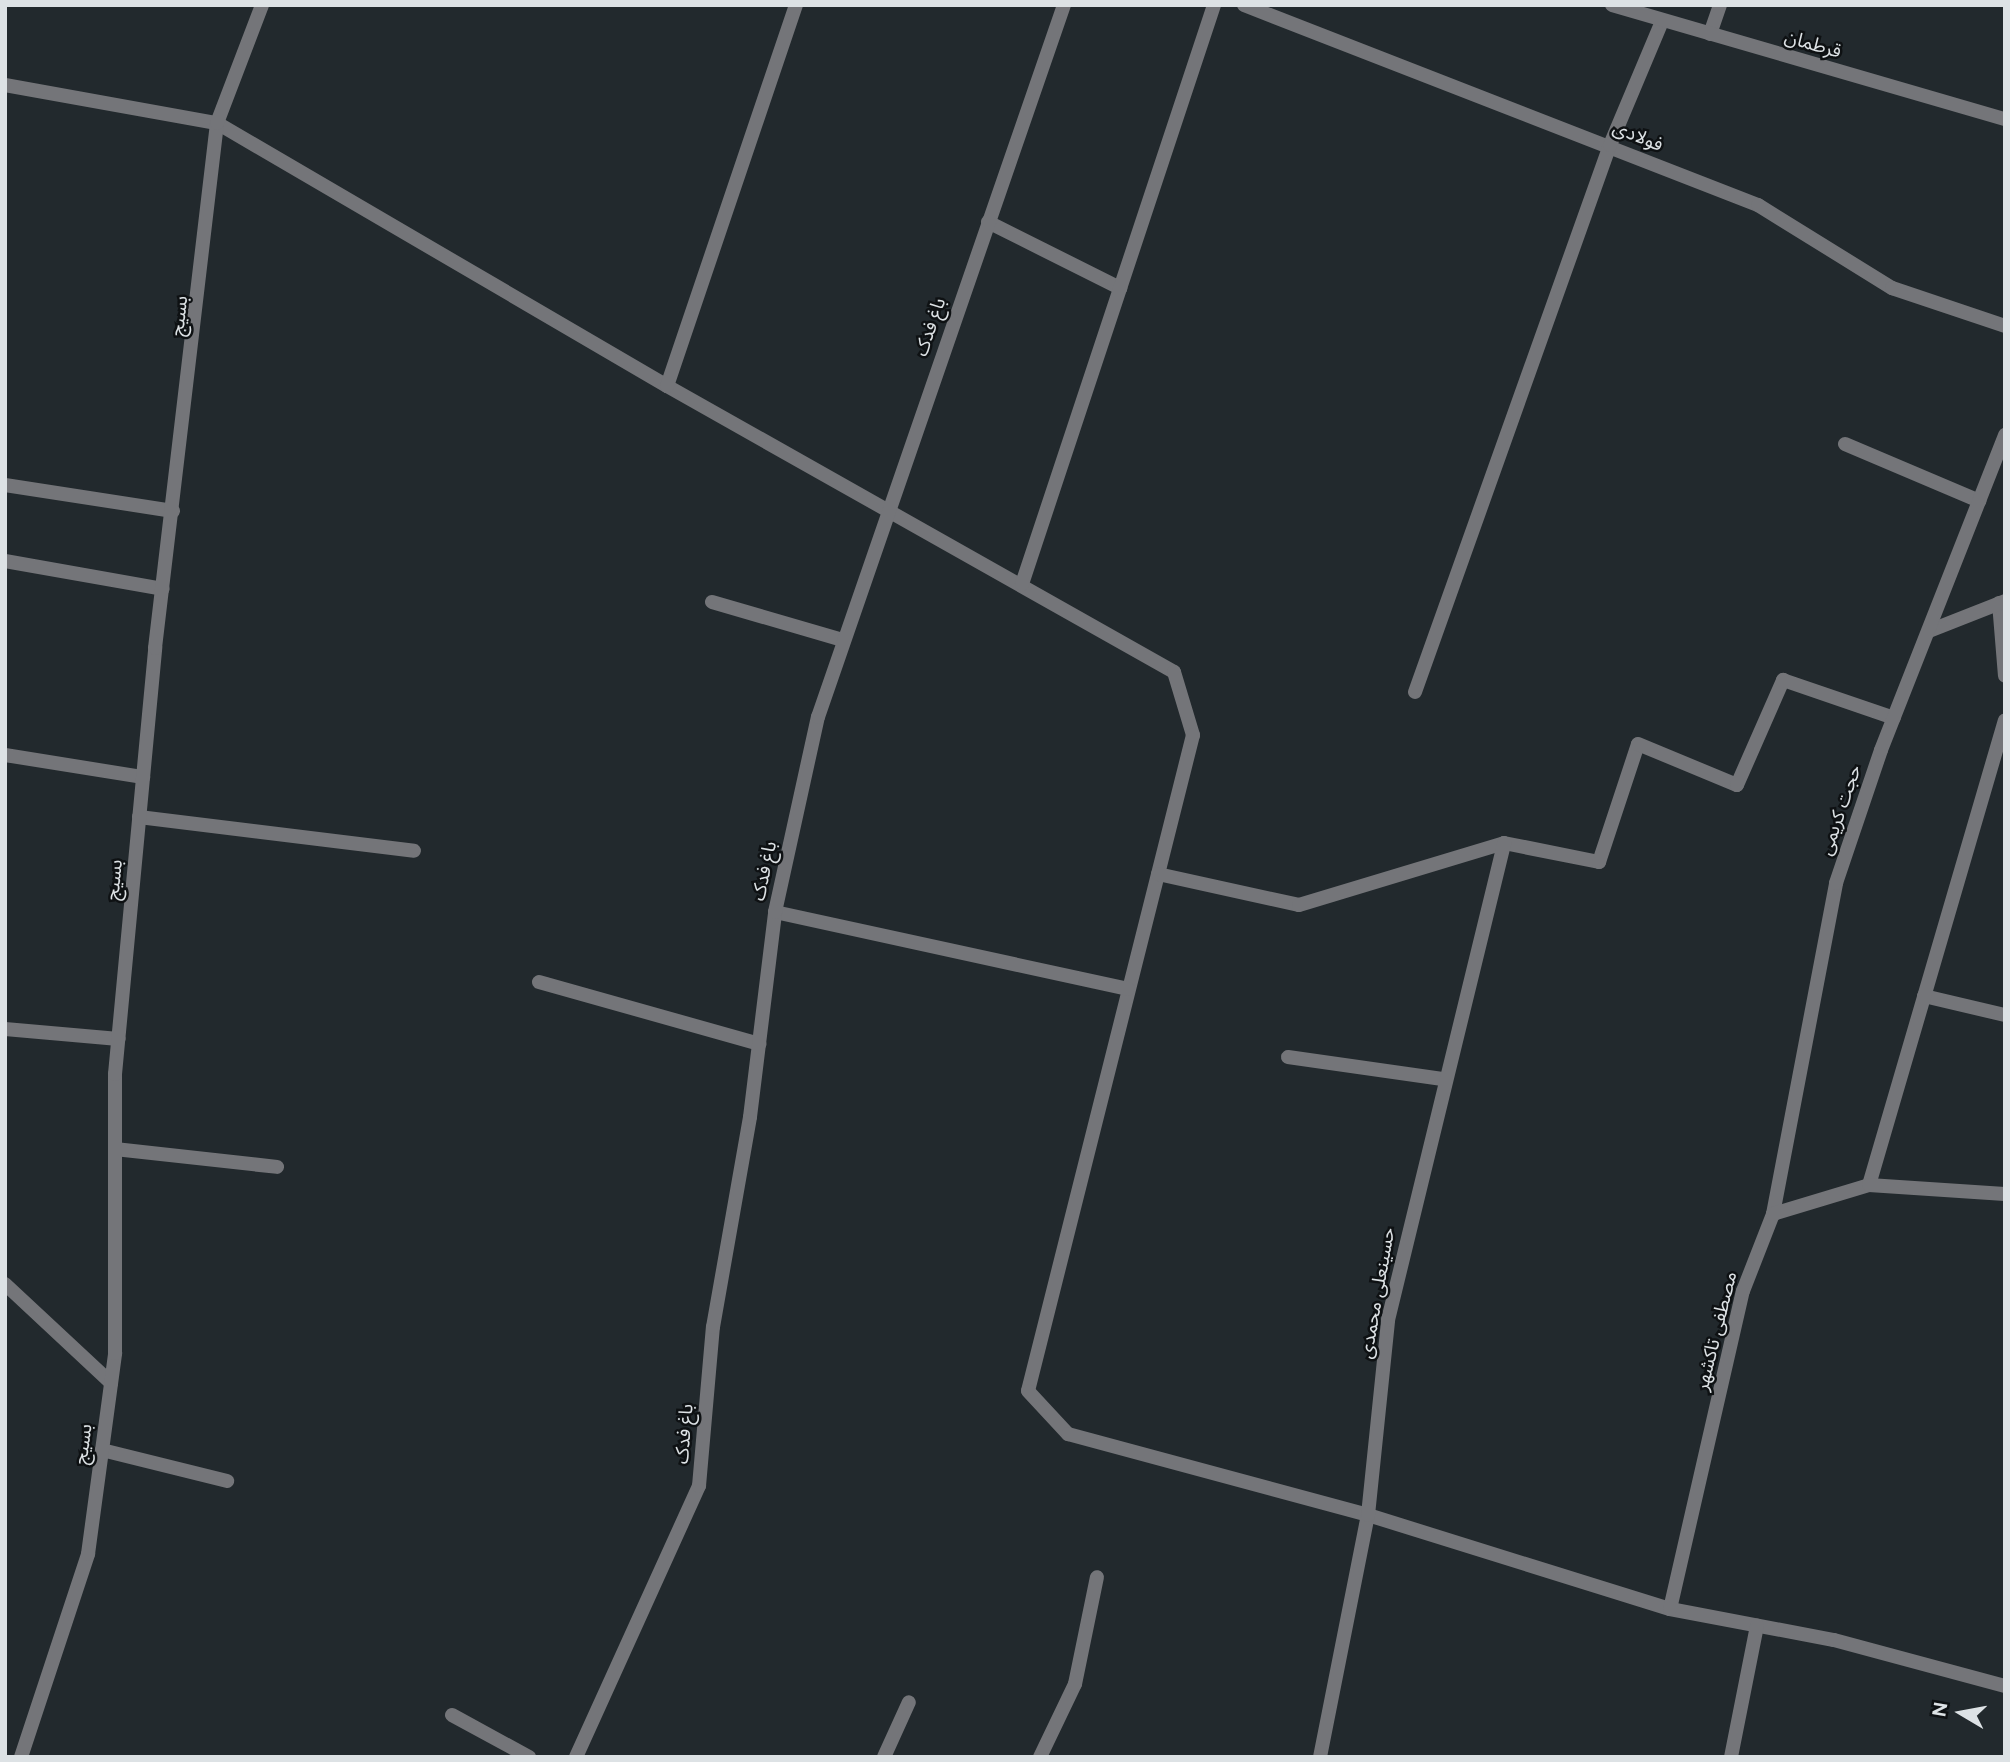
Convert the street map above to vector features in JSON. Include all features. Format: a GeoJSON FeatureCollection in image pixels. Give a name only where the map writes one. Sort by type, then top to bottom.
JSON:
{"type":"FeatureCollection","features":[{"type":"Feature","properties":{"kind":"street","name":"بسیج"},"geometry":{"type":"LineString","coordinates":[[21,1757],[88,1554],[111,1383],[119,1039],[163,589],[217,123],[262,5]]}},
{"type":"Feature","properties":{"kind":"street"},"geometry":{"type":"LineString","coordinates":[[667,386],[796,5]]}},
{"type":"Feature","properties":{"kind":"street","name":"باغ فدک"},"geometry":{"type":"LineString","coordinates":[[576,1757],[699,1486],[713,1327],[759,1044],[775,912],[818,717],[888,506],[1064,5]]}},
{"type":"Feature","properties":{"kind":"street"},"geometry":{"type":"LineString","coordinates":[[1022,584],[1213,5]]}},
{"type":"Feature","properties":{"kind":"street","name":"فولادی"},"geometry":{"type":"LineString","coordinates":[[1244,5],[1610,145],[1758,205],[1892,288],[2005,326]]}},
{"type":"Feature","properties":{"kind":"street","name":"قرطمان"},"geometry":{"type":"LineString","coordinates":[[1612,5],[2005,119]]}},
{"type":"Feature","properties":{"kind":"street"},"geometry":{"type":"LineString","coordinates":[[1710,34],[1720,5]]}},
{"type":"Feature","properties":{"kind":"street"},"geometry":{"type":"LineString","coordinates":[[1415,692],[1610,145],[1662,21]]}},
{"type":"Feature","properties":{"kind":"street"},"geometry":{"type":"LineString","coordinates":[[5,85],[217,123],[667,386],[888,506],[1174,672],[1193,735],[1028,1391],[1068,1434],[1368,1515],[1670,1609],[1757,1626],[2005,1686]]}},
{"type":"Feature","properties":{"kind":"street"},"geometry":{"type":"LineString","coordinates":[[988,222],[1120,288]]}},
{"type":"Feature","properties":{"kind":"street","name":"حجت کریمی"},"geometry":{"type":"LineString","coordinates":[[1773,1214],[1836,883],[1894,718],[2005,435]]}},
{"type":"Feature","properties":{"kind":"street"},"geometry":{"type":"LineString","coordinates":[[1845,444],[1979,501]]}},
{"type":"Feature","properties":{"kind":"street"},"geometry":{"type":"LineString","coordinates":[[5,485],[173,510]]}},
{"type":"Feature","properties":{"kind":"street"},"geometry":{"type":"LineString","coordinates":[[5,561],[163,589]]}},
{"type":"Feature","properties":{"kind":"street"},"geometry":{"type":"LineString","coordinates":[[712,602],[843,640]]}},
{"type":"Feature","properties":{"kind":"street"},"geometry":{"type":"LineString","coordinates":[[1929,631],[2002,602],[2005,676]]}},
{"type":"Feature","properties":{"kind":"street"},"geometry":{"type":"LineString","coordinates":[[1158,874],[1299,905],[1504,843],[1599,862],[1638,744],[1737,785],[1783,680],[1894,718]]}},
{"type":"Feature","properties":{"kind":"street"},"geometry":{"type":"LineString","coordinates":[[1869,1185],[2002,740],[2005,721]]}},
{"type":"Feature","properties":{"kind":"street"},"geometry":{"type":"LineString","coordinates":[[5,755],[143,777]]}},
{"type":"Feature","properties":{"kind":"street"},"geometry":{"type":"LineString","coordinates":[[139,817],[414,851]]}},
{"type":"Feature","properties":{"kind":"street","name":"حسینعلی محمدی"},"geometry":{"type":"LineString","coordinates":[[1320,1757],[1368,1515],[1388,1320],[1442,1079],[1504,843]]}},
{"type":"Feature","properties":{"kind":"street"},"geometry":{"type":"LineString","coordinates":[[775,912],[1128,989]]}},
{"type":"Feature","properties":{"kind":"street"},"geometry":{"type":"LineString","coordinates":[[539,982],[759,1044]]}},
{"type":"Feature","properties":{"kind":"street"},"geometry":{"type":"LineString","coordinates":[[1924,996],[2005,1015]]}},
{"type":"Feature","properties":{"kind":"street"},"geometry":{"type":"LineString","coordinates":[[5,1029],[119,1039]]}},
{"type":"Feature","properties":{"kind":"street"},"geometry":{"type":"LineString","coordinates":[[1288,1057],[1442,1079]]}},
{"type":"Feature","properties":{"kind":"street"},"geometry":{"type":"LineString","coordinates":[[115,1149],[278,1167]]}},
{"type":"Feature","properties":{"kind":"street"},"geometry":{"type":"LineString","coordinates":[[1773,1214],[1869,1185],[2005,1194]]}},
{"type":"Feature","properties":{"kind":"street","name":"مصطفی تاکشهر"},"geometry":{"type":"LineString","coordinates":[[1670,1609],[1743,1291],[1773,1214]]}},
{"type":"Feature","properties":{"kind":"street"},"geometry":{"type":"LineString","coordinates":[[5,1284],[111,1383]]}},
{"type":"Feature","properties":{"kind":"street"},"geometry":{"type":"LineString","coordinates":[[102,1450],[227,1481]]}},
{"type":"Feature","properties":{"kind":"street"},"geometry":{"type":"LineString","coordinates":[[1040,1757],[1075,1684],[1097,1577]]}},
{"type":"Feature","properties":{"kind":"street"},"geometry":{"type":"LineString","coordinates":[[1731,1757],[1757,1626]]}},
{"type":"Feature","properties":{"kind":"street"},"geometry":{"type":"LineString","coordinates":[[884,1757],[909,1702]]}},
{"type":"Feature","properties":{"kind":"street"},"geometry":{"type":"LineString","coordinates":[[452,1715],[529,1757]]}}]}
